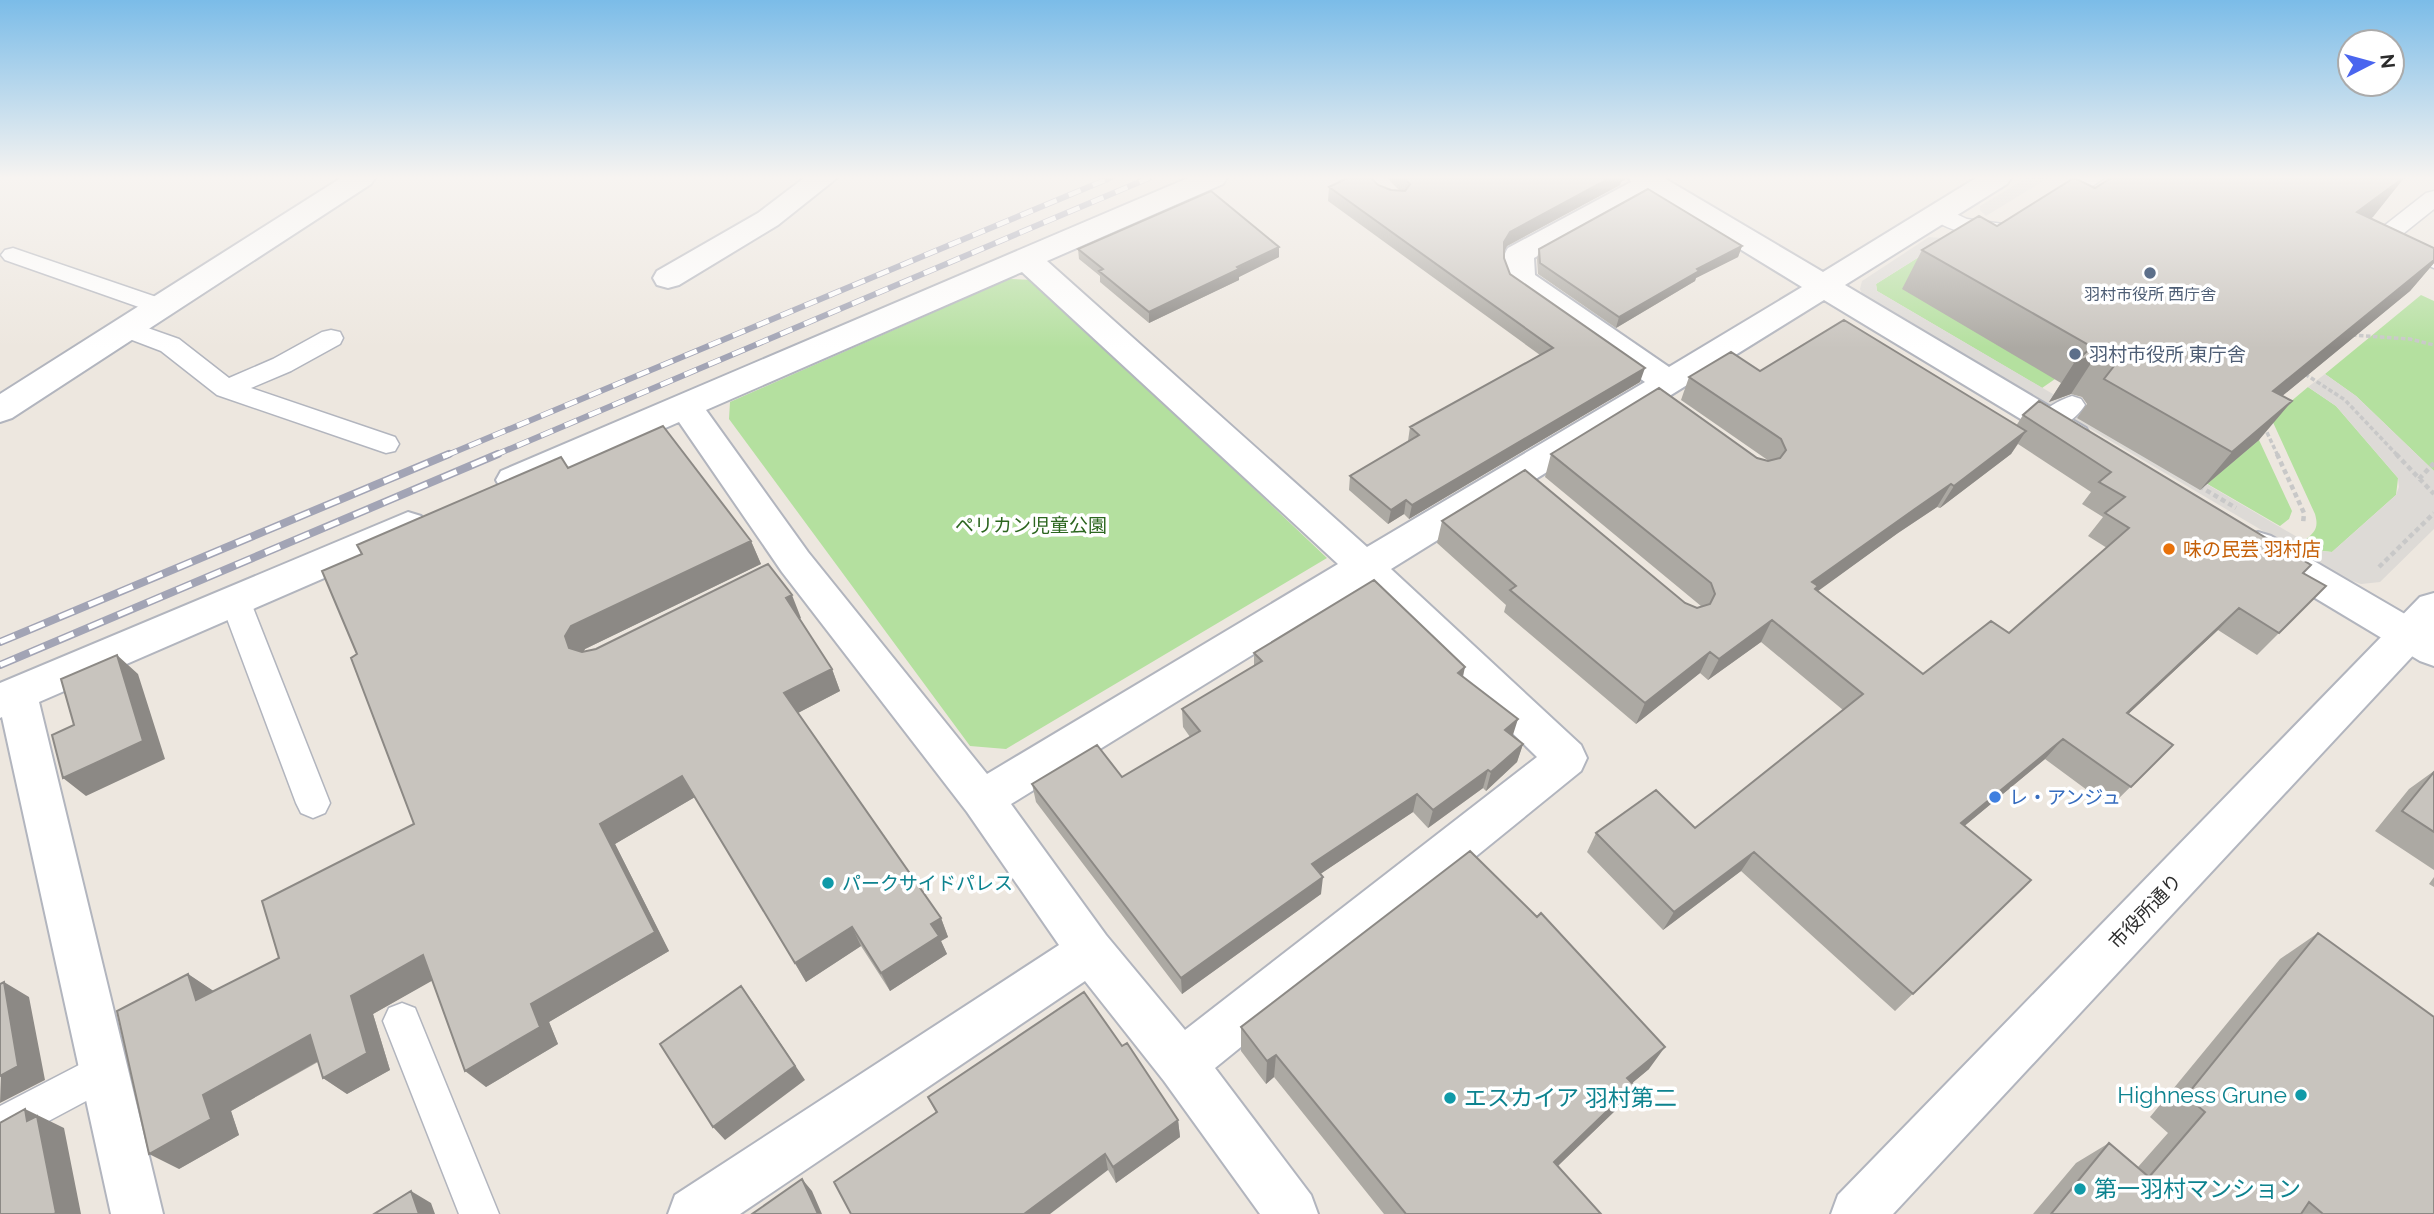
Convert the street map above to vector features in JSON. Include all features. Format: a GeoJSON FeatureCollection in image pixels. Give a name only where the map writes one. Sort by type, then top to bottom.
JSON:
{"type":"FeatureCollection","features":[{"type":"Feature","properties":{"kind":"street"},"geometry":{"type":"LineString","coordinates":[[0,410],[162,307],[269,235]]}},
{"type":"Feature","properties":{"kind":"street"},"geometry":{"type":"LineString","coordinates":[[668,278],[741,235]]}},
{"type":"Feature","properties":{"kind":"street"},"geometry":{"type":"LineString","coordinates":[[485,492],[1084,235]]}},
{"type":"Feature","properties":{"kind":"street"},"geometry":{"type":"LineString","coordinates":[[1553,235],[1519,254],[1520,279],[1662,395]]}},
{"type":"Feature","properties":{"kind":"street"},"geometry":{"type":"LineString","coordinates":[[1737,235],[1824,286],[2060,413],[2096,449]]}},
{"type":"Feature","properties":{"kind":"street"},"geometry":{"type":"LineString","coordinates":[[982,799],[1365,567],[1529,483],[1824,286],[1906,235]]}},
{"type":"Feature","properties":{"kind":"street"},"geometry":{"type":"LineString","coordinates":[[1027,260],[1365,567],[1566,758],[1181,1064]]}},
{"type":"Feature","properties":{"kind":"street"},"geometry":{"type":"LineString","coordinates":[[685,406],[783,568],[982,799],[1090,951],[1181,1064],[1292,1214]]}},
{"type":"Feature","properties":{"kind":"street"},"geometry":{"type":"LineString","coordinates":[[137,1214],[104,1071],[9,697],[435,514]]}},
{"type":"Feature","properties":{"kind":"street"},"geometry":{"type":"LineString","coordinates":[[2225,526],[2425,631]]}},
{"type":"Feature","properties":{"kind":"street","name":"市役所通り"},"geometry":{"type":"LineString","coordinates":[[1857,1214],[2425,631]]}},
{"type":"Feature","properties":{"kind":"street"},"geometry":{"type":"LineString","coordinates":[[694,1214],[1090,951]]}},
{"type":"Feature","properties":{"kind":"lane"},"geometry":{"type":"LineString","coordinates":[[2386,235],[2383,237],[2434,261]]}},
{"type":"Feature","properties":{"kind":"lane"},"geometry":{"type":"LineString","coordinates":[[13,255],[162,307]]}},
{"type":"Feature","properties":{"kind":"lane"},"geometry":{"type":"LineString","coordinates":[[128,329],[170,345],[226,389],[386,444]]}},
{"type":"Feature","properties":{"kind":"lane"},"geometry":{"type":"LineString","coordinates":[[226,389],[282,365],[331,338]]}},
{"type":"Feature","properties":{"kind":"lane"},"geometry":{"type":"LineString","coordinates":[[236,600],[313,803]]}},
{"type":"Feature","properties":{"kind":"lane"},"geometry":{"type":"LineString","coordinates":[[402,1021],[479,1214]]}},
{"type":"Feature","properties":{"kind":"lane"},"geometry":{"type":"LineString","coordinates":[[0,1128],[104,1071]]}},
{"type":"Feature","properties":{"kind":"path"},"geometry":{"type":"LineString","coordinates":[[2348,335],[2397,337],[2434,345]]}},
{"type":"Feature","properties":{"kind":"path"},"geometry":{"type":"LineString","coordinates":[[2297,369],[2345,400],[2434,494]]}},
{"type":"Feature","properties":{"kind":"path"},"geometry":{"type":"LineString","coordinates":[[2262,420],[2304,513]]}},
{"type":"Feature","properties":{"kind":"path"},"geometry":{"type":"LineString","coordinates":[[2419,479],[2434,463]]}},
{"type":"Feature","properties":{"kind":"green space"},"geometry":{"type":"Polygon","coordinates":[[[1938,245],[2055,379],[2042,388],[1877,291],[1876,284],[1938,245]]]}},
{"type":"Feature","properties":{"kind":"green space","name":"ペリカン児童公園"},"geometry":{"type":"Polygon","coordinates":[[[1009,279],[1034,280],[1327,558],[1006,749],[970,746],[729,419],[730,402],[1009,279]]]}},
{"type":"Feature","properties":{"kind":"green space"},"geometry":{"type":"Polygon","coordinates":[[[2421,295],[2434,301],[2434,471],[2356,396],[2325,374],[2421,295]]]}},
{"type":"Feature","properties":{"kind":"green space"},"geometry":{"type":"Polygon","coordinates":[[[2308,387],[2336,406],[2398,478],[2396,495],[2332,552],[2322,551],[2304,541],[2315,529],[2315,514],[2271,418],[2308,387]]]}},
{"type":"Feature","properties":{"kind":"green space"},"geometry":{"type":"Polygon","coordinates":[[[2259,440],[2292,511],[2289,519],[2280,526],[2135,442],[2259,440]]]}},
{"type":"Feature","properties":{"kind":"shaded area"},"geometry":{"type":"Polygon","coordinates":[[[1929,237],[2032,245],[1938,245],[1876,284],[1877,291],[2304,541],[2322,551],[2332,552],[2396,495],[2399,487],[2398,478],[2336,406],[2308,387],[2325,374],[2356,396],[2434,471],[2434,529],[2380,582],[2361,584],[2341,577],[1862,294],[1862,281],[1929,237]]]}},
{"type":"Feature","properties":{"kind":"building"},"geometry":{"type":"Polygon","coordinates":[[[1111,235],[1264,235],[1279,247],[1149,312],[1099,271],[1103,269],[1078,249],[1111,235]]]}},
{"type":"Feature","properties":{"kind":"building"},"geometry":{"type":"Polygon","coordinates":[[[1395,235],[1508,235],[1504,242],[1504,258],[1510,274],[1645,368],[1412,505],[1406,500],[1391,510],[1350,476],[1419,435],[1410,427],[1553,348],[1395,235]]]}},
{"type":"Feature","properties":{"kind":"building"},"geometry":{"type":"Polygon","coordinates":[[[1565,235],[1723,235],[1742,246],[1697,269],[1699,271],[1619,317],[1540,263],[1539,249],[1565,235]]]}},
{"type":"Feature","properties":{"kind":"building"},"geometry":{"type":"Polygon","coordinates":[[[1948,235],[2405,235],[2434,248],[2434,260],[2273,391],[2292,401],[2232,452],[2104,379],[2114,366],[2108,357],[2097,354],[2074,363],[2092,347],[1922,250],[1948,235]]]}},
{"type":"Feature","properties":{"kind":"building"},"geometry":{"type":"Polygon","coordinates":[[[1844,320],[2026,431],[1954,486],[1951,484],[1812,582],[1818,586],[1815,589],[1923,674],[1991,621],[2009,633],[2129,528],[2105,513],[2125,497],[2099,482],[2111,472],[2023,415],[2039,401],[2311,565],[2303,573],[2326,586],[2279,633],[2239,608],[2127,713],[2173,745],[2131,787],[2063,739],[1961,823],[2031,880],[1913,994],[1754,852],[1674,912],[1596,833],[1656,790],[1695,828],[1863,694],[1772,620],[1719,659],[1710,652],[1645,703],[1510,590],[1516,586],[1442,521],[1525,470],[1685,603],[1697,608],[1710,604],[1715,594],[1711,583],[1551,454],[1659,388],[1757,458],[1768,461],[1780,458],[1786,450],[1781,439],[1689,377],[1731,352],[1760,371],[1844,320]]]}},
{"type":"Feature","properties":{"kind":"building"},"geometry":{"type":"Polygon","coordinates":[[[663,426],[751,541],[571,626],[565,636],[569,648],[582,652],[596,649],[768,564],[792,595],[786,598],[832,669],[784,693],[941,918],[931,924],[939,936],[881,973],[852,927],[795,963],[682,776],[600,824],[655,932],[531,1004],[540,1027],[465,1071],[423,955],[351,996],[367,1053],[323,1078],[310,1035],[203,1095],[211,1119],[149,1154],[117,1011],[188,974],[196,1000],[279,958],[262,901],[414,824],[351,658],[357,654],[322,571],[362,554],[357,545],[561,457],[568,468],[663,426]]]}},
{"type":"Feature","properties":{"kind":"building"},"geometry":{"type":"Polygon","coordinates":[[[1374,580],[1465,667],[1458,673],[1518,719],[1505,730],[1523,744],[1491,772],[1488,770],[1433,810],[1417,794],[1312,864],[1323,877],[1181,978],[1032,784],[1097,745],[1122,777],[1200,731],[1182,709],[1262,661],[1254,653],[1374,580]]]}},
{"type":"Feature","properties":{"kind":"building"},"geometry":{"type":"Polygon","coordinates":[[[117,655],[143,741],[63,778],[52,735],[74,725],[61,679],[117,655]]]}},
{"type":"Feature","properties":{"kind":"building"},"geometry":{"type":"Polygon","coordinates":[[[2434,772],[2434,832],[2402,811],[2434,772]]]}},
{"type":"Feature","properties":{"kind":"building"},"geometry":{"type":"Polygon","coordinates":[[[1470,851],[1537,917],[1541,913],[1665,1047],[1627,1078],[1634,1085],[1554,1162],[1601,1214],[1406,1214],[1276,1055],[1267,1061],[1241,1027],[1470,851]]]}},
{"type":"Feature","properties":{"kind":"building","name":"Highness Grune"},"geometry":{"type":"Polygon","coordinates":[[[2318,933],[2434,1017],[2434,1214],[2323,1214],[2309,1202],[2301,1214],[2051,1214],[2109,1143],[2149,1177],[2205,1112],[2186,1096],[2318,933]]]}},
{"type":"Feature","properties":{"kind":"building"},"geometry":{"type":"Polygon","coordinates":[[[4,982],[18,1066],[0,1076],[0,984],[4,982]]]}},
{"type":"Feature","properties":{"kind":"building"},"geometry":{"type":"Polygon","coordinates":[[[741,986],[795,1066],[713,1127],[660,1044],[741,986]]]}},
{"type":"Feature","properties":{"kind":"building"},"geometry":{"type":"Polygon","coordinates":[[[1084,992],[1122,1046],[1127,1043],[1178,1120],[1113,1167],[1105,1154],[1024,1214],[851,1214],[834,1182],[937,1112],[928,1097],[1084,992]]]}},
{"type":"Feature","properties":{"kind":"building"},"geometry":{"type":"Polygon","coordinates":[[[25,1109],[27,1121],[37,1116],[56,1213],[54,1214],[0,1214],[0,1123],[25,1109]]]}},
{"type":"Feature","properties":{"kind":"building"},"geometry":{"type":"Polygon","coordinates":[[[802,1179],[818,1214],[752,1214],[802,1179]]]}},
{"type":"Feature","properties":{"kind":"building"},"geometry":{"type":"Polygon","coordinates":[[[411,1191],[419,1214],[374,1214],[411,1191]]]}},
{"type":"Feature","properties":{"kind":"railway"},"geometry":{"type":"LineString","coordinates":[[445,456],[974,235]]}},
{"type":"Feature","properties":{"kind":"railway"},"geometry":{"type":"LineString","coordinates":[[493,456],[1015,235]]}},
{"type":"Feature","properties":{"kind":"railway"},"geometry":{"type":"LineString","coordinates":[[0,642],[449,454]]}},
{"type":"Feature","properties":{"kind":"railway"},"geometry":{"type":"LineString","coordinates":[[0,665],[498,454]]}},
{"type":"Feature","properties":{"kind":"place","name":"羽村市役所 西庁舎"},"geometry":{"type":"Point","coordinates":[2150,273]}},
{"type":"Feature","properties":{"kind":"place","name":"羽村市役所 東庁舎"},"geometry":{"type":"Point","coordinates":[2075,354]}},
{"type":"Feature","properties":{"kind":"place","name":"味の民芸 羽村店"},"geometry":{"type":"Point","coordinates":[2169,549]}},
{"type":"Feature","properties":{"kind":"place","name":"レ・アンジュ"},"geometry":{"type":"Point","coordinates":[1995,797]}},
{"type":"Feature","properties":{"kind":"place","name":"パークサイドパレス"},"geometry":{"type":"Point","coordinates":[828,883]}},
{"type":"Feature","properties":{"kind":"place","name":"Highness Grune"},"geometry":{"type":"Point","coordinates":[2301,1095]}},
{"type":"Feature","properties":{"kind":"place","name":"エスカイア 羽村第二"},"geometry":{"type":"Point","coordinates":[1450,1098]}},
{"type":"Feature","properties":{"kind":"place","name":"第一羽村マンション"},"geometry":{"type":"Point","coordinates":[2080,1189]}}]}
